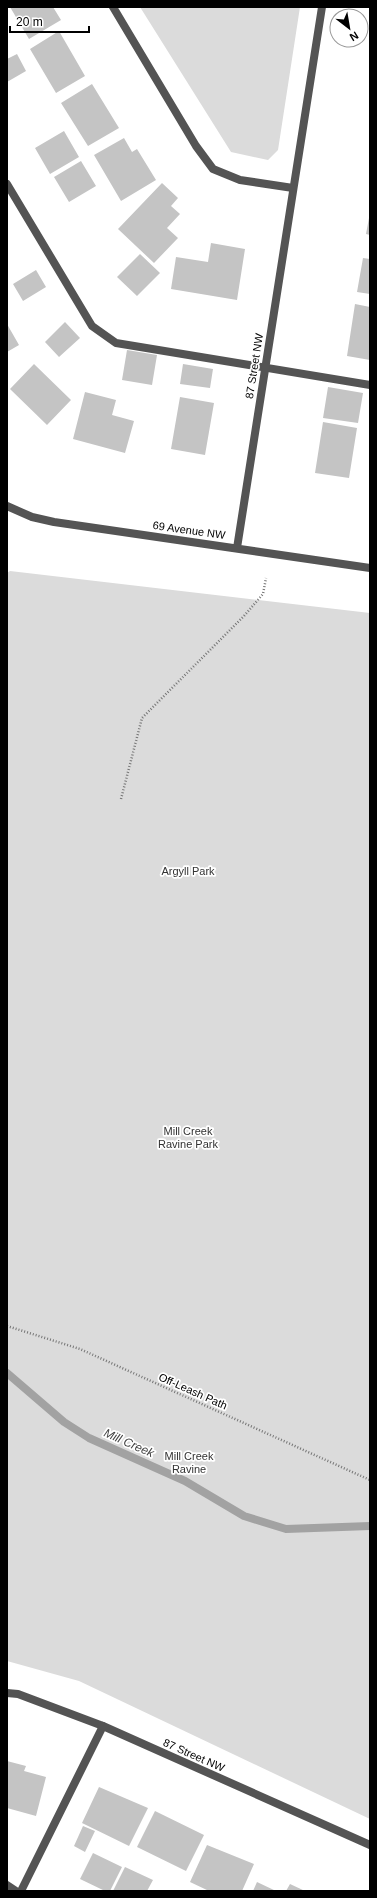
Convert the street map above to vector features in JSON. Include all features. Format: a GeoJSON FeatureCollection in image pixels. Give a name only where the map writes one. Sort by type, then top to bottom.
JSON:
{"type":"FeatureCollection","features":[{"type":"Feature","properties":{"kind":"street"},"geometry":{"type":"LineString","coordinates":[[113,7],[196,146],[213,169],[240,180],[293,188]]}},
{"type":"Feature","properties":{"kind":"street","name":"87 Street NW"},"geometry":{"type":"LineString","coordinates":[[236,548],[322,7]]}},
{"type":"Feature","properties":{"kind":"street"},"geometry":{"type":"LineString","coordinates":[[7,184],[92,326],[116,343],[370,385]]}},
{"type":"Feature","properties":{"kind":"street","name":"69 Avenue NW"},"geometry":{"type":"LineString","coordinates":[[7,506],[32,517],[54,522],[370,568]]}},
{"type":"Feature","properties":{"kind":"street","name":"87 Street NW"},"geometry":{"type":"LineString","coordinates":[[7,1693],[18,1694],[103,1726],[370,1845]]}},
{"type":"Feature","properties":{"kind":"street"},"geometry":{"type":"LineString","coordinates":[[20,1891],[103,1726]]}},
{"type":"Feature","properties":{"kind":"street"},"geometry":{"type":"LineString","coordinates":[[7,1885],[16,1891]]}},
{"type":"Feature","properties":{"kind":"path"},"geometry":{"type":"LineString","coordinates":[[121,799],[142,718],[244,616],[263,594],[266,578]]}},
{"type":"Feature","properties":{"kind":"path","name":"Off-Leash Path"},"geometry":{"type":"LineString","coordinates":[[7,1326],[80,1349],[370,1480]]}},
{"type":"Feature","properties":{"kind":"green space"},"geometry":{"type":"Polygon","coordinates":[[[140,7],[300,7],[278,150],[268,160],[231,152],[140,7]]]}},
{"type":"Feature","properties":{"kind":"green space","name":"Mill Creek Ravine Park"},"geometry":{"type":"Polygon","coordinates":[[[10,571],[370,613],[370,1819],[79,1681],[7,1661],[7,573],[10,571]]]}},
{"type":"Feature","properties":{"kind":"building"},"geometry":{"type":"Polygon","coordinates":[[[10,7],[53,7],[61,20],[29,39],[10,7]]]}},
{"type":"Feature","properties":{"kind":"building"},"geometry":{"type":"Polygon","coordinates":[[[59,31],[85,76],[56,93],[30,49],[59,31]]]}},
{"type":"Feature","properties":{"kind":"building"},"geometry":{"type":"Polygon","coordinates":[[[17,54],[26,71],[7,82],[7,59],[17,54]]]}},
{"type":"Feature","properties":{"kind":"building"},"geometry":{"type":"Polygon","coordinates":[[[92,84],[119,128],[88,146],[61,103],[92,84]]]}},
{"type":"Feature","properties":{"kind":"building"},"geometry":{"type":"Polygon","coordinates":[[[64,131],[79,157],[50,174],[35,148],[64,131]]]}},
{"type":"Feature","properties":{"kind":"building"},"geometry":{"type":"Polygon","coordinates":[[[124,138],[132,152],[137,149],[156,180],[121,201],[94,155],[124,138]]]}},
{"type":"Feature","properties":{"kind":"building"},"geometry":{"type":"Polygon","coordinates":[[[81,161],[96,186],[69,202],[54,177],[81,161]]]}},
{"type":"Feature","properties":{"kind":"building"},"geometry":{"type":"Polygon","coordinates":[[[162,183],[178,198],[171,206],[180,214],[167,228],[178,238],[154,263],[118,229],[162,183]]]}},
{"type":"Feature","properties":{"kind":"building"},"geometry":{"type":"Polygon","coordinates":[[[370,218],[370,235],[366,234],[370,218]]]}},
{"type":"Feature","properties":{"kind":"building"},"geometry":{"type":"Polygon","coordinates":[[[211,243],[245,249],[237,300],[171,289],[176,257],[208,262],[211,243]]]}},
{"type":"Feature","properties":{"kind":"building"},"geometry":{"type":"Polygon","coordinates":[[[140,254],[160,273],[137,296],[117,277],[140,254]]]}},
{"type":"Feature","properties":{"kind":"building"},"geometry":{"type":"Polygon","coordinates":[[[363,258],[370,259],[370,294],[357,292],[363,258]]]}},
{"type":"Feature","properties":{"kind":"building"},"geometry":{"type":"Polygon","coordinates":[[[36,270],[46,287],[23,301],[13,284],[36,270]]]}},
{"type":"Feature","properties":{"kind":"building"},"geometry":{"type":"Polygon","coordinates":[[[355,304],[370,307],[370,360],[347,356],[355,304]]]}},
{"type":"Feature","properties":{"kind":"building"},"geometry":{"type":"Polygon","coordinates":[[[65,322],[80,338],[59,357],[45,342],[65,322]]]}},
{"type":"Feature","properties":{"kind":"building"},"geometry":{"type":"Polygon","coordinates":[[[7,324],[19,345],[7,352],[7,324]]]}},
{"type":"Feature","properties":{"kind":"building"},"geometry":{"type":"Polygon","coordinates":[[[127,350],[157,355],[152,385],[122,380],[127,350]]]}},
{"type":"Feature","properties":{"kind":"building"},"geometry":{"type":"Polygon","coordinates":[[[34,364],[71,400],[47,425],[10,389],[34,364]]]}},
{"type":"Feature","properties":{"kind":"building"},"geometry":{"type":"Polygon","coordinates":[[[183,364],[213,369],[210,388],[180,384],[183,364]]]}},
{"type":"Feature","properties":{"kind":"building"},"geometry":{"type":"Polygon","coordinates":[[[328,387],[363,393],[358,423],[323,418],[328,387]]]}},
{"type":"Feature","properties":{"kind":"building"},"geometry":{"type":"Polygon","coordinates":[[[85,392],[116,400],[112,415],[134,421],[125,453],[73,439],[85,392]]]}},
{"type":"Feature","properties":{"kind":"building"},"geometry":{"type":"Polygon","coordinates":[[[180,397],[214,403],[205,455],[171,449],[180,397]]]}},
{"type":"Feature","properties":{"kind":"building"},"geometry":{"type":"Polygon","coordinates":[[[323,422],[357,428],[349,478],[315,473],[323,422]]]}},
{"type":"Feature","properties":{"kind":"building"},"geometry":{"type":"Polygon","coordinates":[[[7,1761],[26,1766],[24,1771],[46,1777],[36,1816],[7,1808],[7,1761]]]}},
{"type":"Feature","properties":{"kind":"building"},"geometry":{"type":"Polygon","coordinates":[[[99,1787],[148,1808],[129,1846],[82,1823],[99,1787]]]}},
{"type":"Feature","properties":{"kind":"building"},"geometry":{"type":"Polygon","coordinates":[[[155,1811],[204,1835],[186,1871],[137,1847],[155,1811]]]}},
{"type":"Feature","properties":{"kind":"building"},"geometry":{"type":"Polygon","coordinates":[[[83,1826],[95,1831],[85,1852],[74,1846],[83,1826]]]}},
{"type":"Feature","properties":{"kind":"building"},"geometry":{"type":"Polygon","coordinates":[[[207,1845],[254,1864],[242,1891],[209,1891],[190,1882],[207,1845]]]}},
{"type":"Feature","properties":{"kind":"building"},"geometry":{"type":"Polygon","coordinates":[[[93,1853],[122,1867],[110,1891],[105,1891],[80,1879],[93,1853]]]}},
{"type":"Feature","properties":{"kind":"building"},"geometry":{"type":"Polygon","coordinates":[[[125,1867],[153,1880],[147,1891],[113,1891],[125,1867]]]}},
{"type":"Feature","properties":{"kind":"building"},"geometry":{"type":"Polygon","coordinates":[[[257,1882],[276,1891],[253,1891],[257,1882]]]}},
{"type":"Feature","properties":{"kind":"building"},"geometry":{"type":"Polygon","coordinates":[[[290,1884],[305,1891],[286,1891],[290,1884]]]}},
{"type":"Feature","properties":{"kind":"waterway","name":"Mill Creek"},"geometry":{"type":"LineString","coordinates":[[7,1373],[64,1422],[89,1438],[185,1481],[244,1516],[286,1529],[370,1526]]}},
{"type":"Feature","properties":{"kind":"park label","name":"Argyll Park"},"geometry":{"type":"Point","coordinates":[188,871]}},
{"type":"Feature","properties":{"kind":"park label","name":"Mill Creek Ravine"},"geometry":{"type":"Point","coordinates":[189,1462]}}]}
